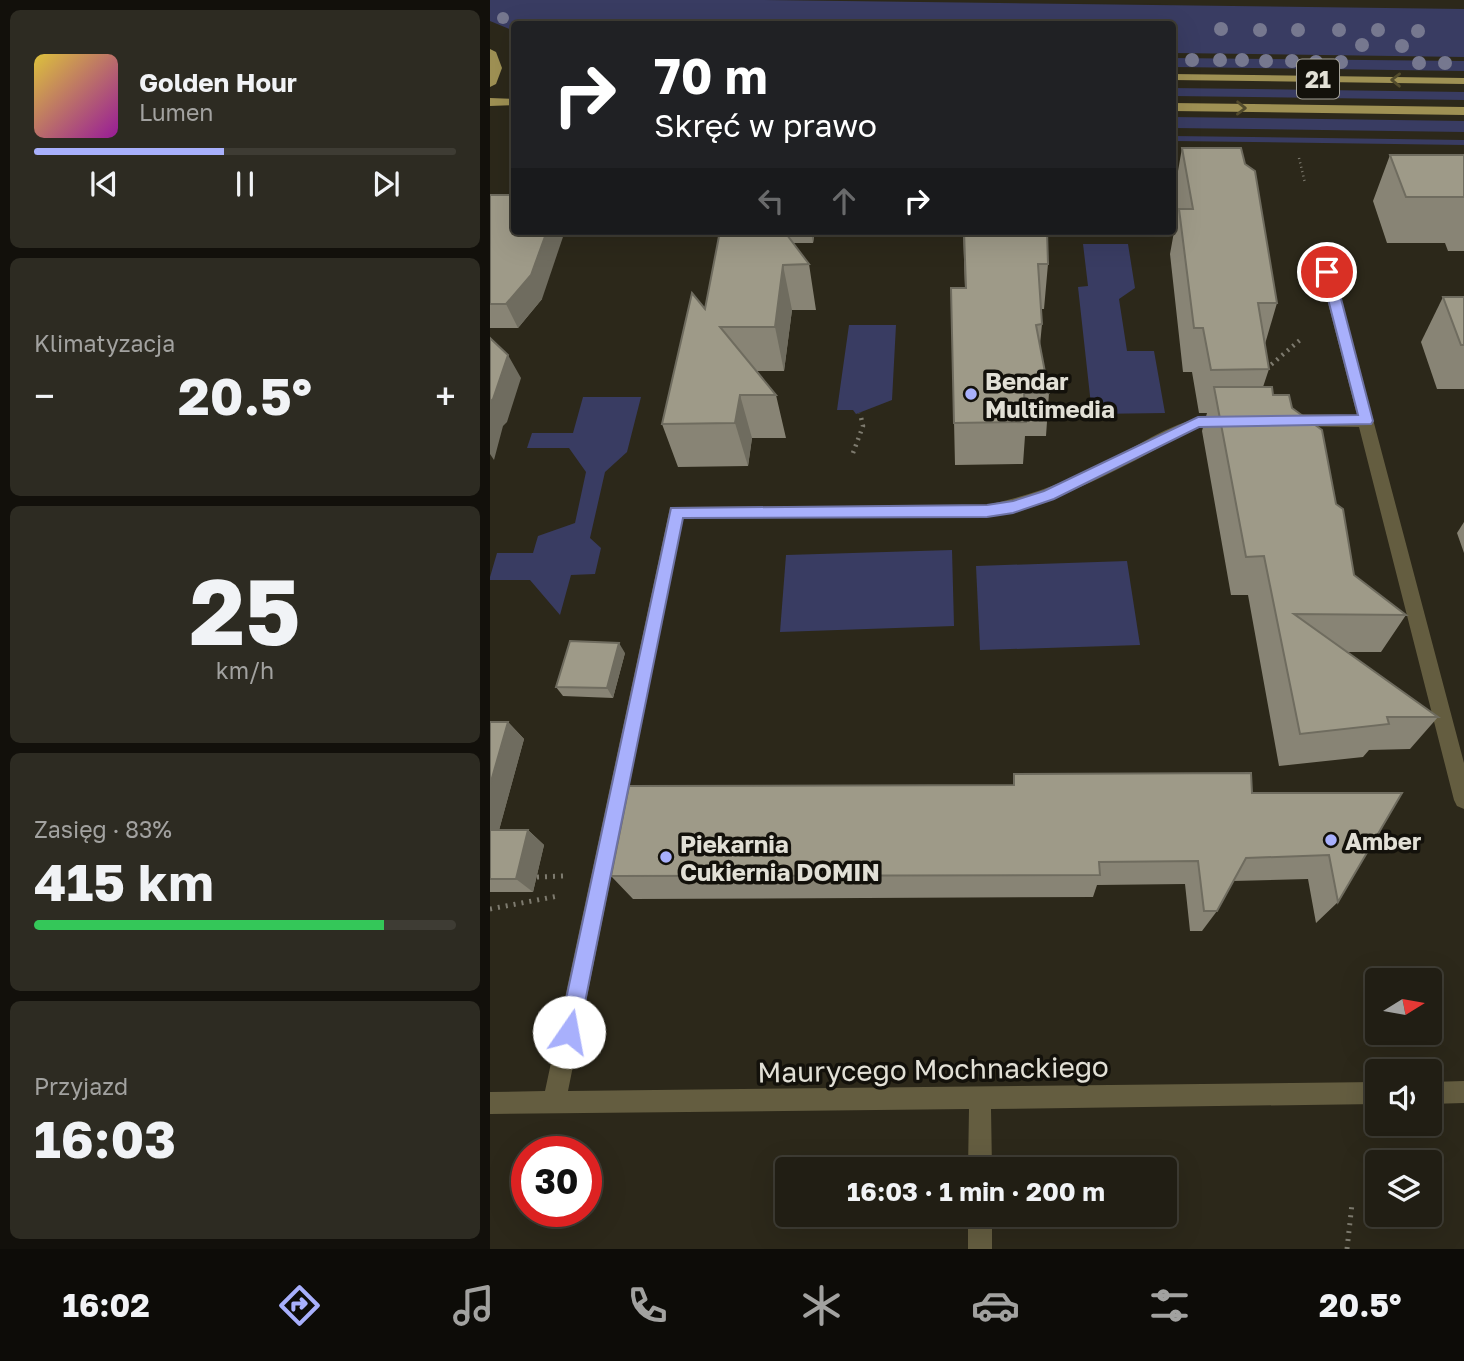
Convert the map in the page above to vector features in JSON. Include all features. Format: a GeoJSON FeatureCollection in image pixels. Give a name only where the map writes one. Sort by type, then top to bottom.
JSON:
{"type":"FeatureCollection","features":[{"type":"Feature","properties":{"kind":"main road"},"geometry":{"type":"LineString","coordinates":[[490,52],[500,68],[490,84]]}},
{"type":"Feature","properties":{"kind":"main road","name":"21"},"geometry":{"type":"LineString","coordinates":[[1176,77],[1464,81]]}},
{"type":"Feature","properties":{"kind":"main road"},"geometry":{"type":"LineString","coordinates":[[490,102],[511,102]]}},
{"type":"Feature","properties":{"kind":"main road","name":"21"},"geometry":{"type":"LineString","coordinates":[[1176,107],[1464,111]]}},
{"type":"Feature","properties":{"kind":"street"},"geometry":{"type":"LineString","coordinates":[[1327,272],[1464,800]]}},
{"type":"Feature","properties":{"kind":"street"},"geometry":{"type":"LineString","coordinates":[[554,1102],[676,512],[974,511],[1013,507],[1049,495],[1198,422],[1243,420]]}},
{"type":"Feature","properties":{"kind":"street"},"geometry":{"type":"LineString","coordinates":[[1269,420],[1366,421]]}},
{"type":"Feature","properties":{"kind":"street"},"geometry":{"type":"LineString","coordinates":[[1442,1093],[1464,1092]]}},
{"type":"Feature","properties":{"kind":"street","name":"Maurycego Mochnackiego"},"geometry":{"type":"LineString","coordinates":[[490,1103],[1365,1093]]}},
{"type":"Feature","properties":{"kind":"street"},"geometry":{"type":"LineString","coordinates":[[980,1098],[980,1157]]}},
{"type":"Feature","properties":{"kind":"street"},"geometry":{"type":"LineString","coordinates":[[980,1227],[980,1249]]}},
{"type":"Feature","properties":{"kind":"path"},"geometry":{"type":"LineString","coordinates":[[1298,158],[1305,183]]}},
{"type":"Feature","properties":{"kind":"path"},"geometry":{"type":"LineString","coordinates":[[1261,372],[1300,340]]}},
{"type":"Feature","properties":{"kind":"path"},"geometry":{"type":"LineString","coordinates":[[853,453],[863,426],[860,413]]}},
{"type":"Feature","properties":{"kind":"path"},"geometry":{"type":"LineString","coordinates":[[490,909],[599,888]]}},
{"type":"Feature","properties":{"kind":"path"},"geometry":{"type":"LineString","coordinates":[[1347,1249],[1352,1204]]}},
{"type":"Feature","properties":{"kind":"shaded area"},"geometry":{"type":"Polygon","coordinates":[[[490,0],[765,0],[1464,9],[1464,57],[1176,53],[1176,21],[511,21],[511,30],[490,21],[490,0]]]}},
{"type":"Feature","properties":{"kind":"shaded area"},"geometry":{"type":"Polygon","coordinates":[[[1176,58],[1464,61],[1464,71],[1176,67],[1176,58]]]}},
{"type":"Feature","properties":{"kind":"shaded area"},"geometry":{"type":"Polygon","coordinates":[[[1176,88],[1464,92],[1464,100],[1176,96],[1176,88]]]}},
{"type":"Feature","properties":{"kind":"shaded area"},"geometry":{"type":"Polygon","coordinates":[[[1176,117],[1464,121],[1464,132],[1176,128],[1176,117]]]}},
{"type":"Feature","properties":{"kind":"shaded area"},"geometry":{"type":"Polygon","coordinates":[[[1176,136],[1464,140],[1464,145],[1176,141],[1176,136]]]}},
{"type":"Feature","properties":{"kind":"shaded area"},"geometry":{"type":"Polygon","coordinates":[[[1083,244],[1128,244],[1135,288],[1119,299],[1127,351],[1154,351],[1165,413],[1092,414],[1078,287],[1088,286],[1083,244]]]}},
{"type":"Feature","properties":{"kind":"shaded area"},"geometry":{"type":"Polygon","coordinates":[[[849,325],[896,325],[892,400],[856,414],[853,410],[837,410],[849,325]]]}},
{"type":"Feature","properties":{"kind":"shaded area"},"geometry":{"type":"Polygon","coordinates":[[[583,397],[641,397],[627,452],[605,472],[590,538],[601,548],[595,574],[571,575],[560,615],[530,580],[490,580],[490,577],[497,553],[533,553],[538,536],[575,523],[586,472],[569,448],[527,448],[532,433],[573,433],[583,397]]]}},
{"type":"Feature","properties":{"kind":"shaded area"},"geometry":{"type":"Polygon","coordinates":[[[952,550],[954,626],[780,632],[786,555],[952,550]]]}},
{"type":"Feature","properties":{"kind":"shaded area"},"geometry":{"type":"Polygon","coordinates":[[[1127,561],[1140,645],[980,650],[976,566],[1127,561]]]}},
{"type":"Feature","properties":{"kind":"building"},"geometry":{"type":"Polygon","coordinates":[[[1182,148],[1241,148],[1245,164],[1255,171],[1277,303],[1258,303],[1269,369],[1211,370],[1203,328],[1194,328],[1179,209],[1193,209],[1182,148]]]}},
{"type":"Feature","properties":{"kind":"building"},"geometry":{"type":"Polygon","coordinates":[[[1390,155],[1464,155],[1464,197],[1406,197],[1390,155]]]}},
{"type":"Feature","properties":{"kind":"building"},"geometry":{"type":"Polygon","coordinates":[[[490,195],[511,195],[511,235],[546,235],[531,275],[506,304],[490,304],[490,195]]]}},
{"type":"Feature","properties":{"kind":"building"},"geometry":{"type":"Polygon","coordinates":[[[719,235],[787,235],[809,264],[783,265],[775,327],[720,327],[776,395],[740,395],[735,423],[662,424],[692,293],[705,309],[719,235]]]}},
{"type":"Feature","properties":{"kind":"building"},"geometry":{"type":"Polygon","coordinates":[[[964,235],[1047,235],[1048,264],[1038,264],[1042,324],[1036,325],[1049,393],[1024,393],[1026,422],[954,423],[951,288],[966,288],[964,235]]]}},
{"type":"Feature","properties":{"kind":"building"},"geometry":{"type":"Polygon","coordinates":[[[1443,297],[1464,297],[1464,345],[1461,345],[1443,297]]]}},
{"type":"Feature","properties":{"kind":"building"},"geometry":{"type":"Polygon","coordinates":[[[490,338],[508,355],[490,402],[490,338]]]}},
{"type":"Feature","properties":{"kind":"building"},"geometry":{"type":"Polygon","coordinates":[[[1214,387],[1272,387],[1273,395],[1289,395],[1292,408],[1322,430],[1336,504],[1343,509],[1354,575],[1406,615],[1294,614],[1438,717],[1387,717],[1389,724],[1300,734],[1264,556],[1246,557],[1214,387]]]}},
{"type":"Feature","properties":{"kind":"building"},"geometry":{"type":"Polygon","coordinates":[[[570,641],[619,643],[607,688],[556,687],[570,641]]]}},
{"type":"Feature","properties":{"kind":"building"},"geometry":{"type":"Polygon","coordinates":[[[490,722],[508,722],[490,785],[490,722]]]}},
{"type":"Feature","properties":{"kind":"building"},"geometry":{"type":"Polygon","coordinates":[[[1251,773],[1252,793],[1402,793],[1338,902],[1329,855],[1246,858],[1217,911],[1204,911],[1198,861],[1099,862],[1100,875],[611,876],[629,786],[1014,785],[1014,774],[1251,773]]]}},
{"type":"Feature","properties":{"kind":"building"},"geometry":{"type":"Polygon","coordinates":[[[490,830],[528,830],[516,879],[490,879],[490,830]]]}},
{"type":"Feature","properties":{"kind":"place","name":"Bendar Multimedia"},"geometry":{"type":"Point","coordinates":[971,394]}},
{"type":"Feature","properties":{"kind":"place","name":"Amber"},"geometry":{"type":"Point","coordinates":[1331,840]}},
{"type":"Feature","properties":{"kind":"place","name":"Piekarnia Cukiernia DOMIN"},"geometry":{"type":"Point","coordinates":[666,857]}},
{"type":"Feature","properties":{"kind":"route"},"geometry":{"type":"LineString","coordinates":[[569,1032],[676,512],[987,511],[1013,507],[1049,495],[1198,422],[1366,421],[1327,272]]}}]}
